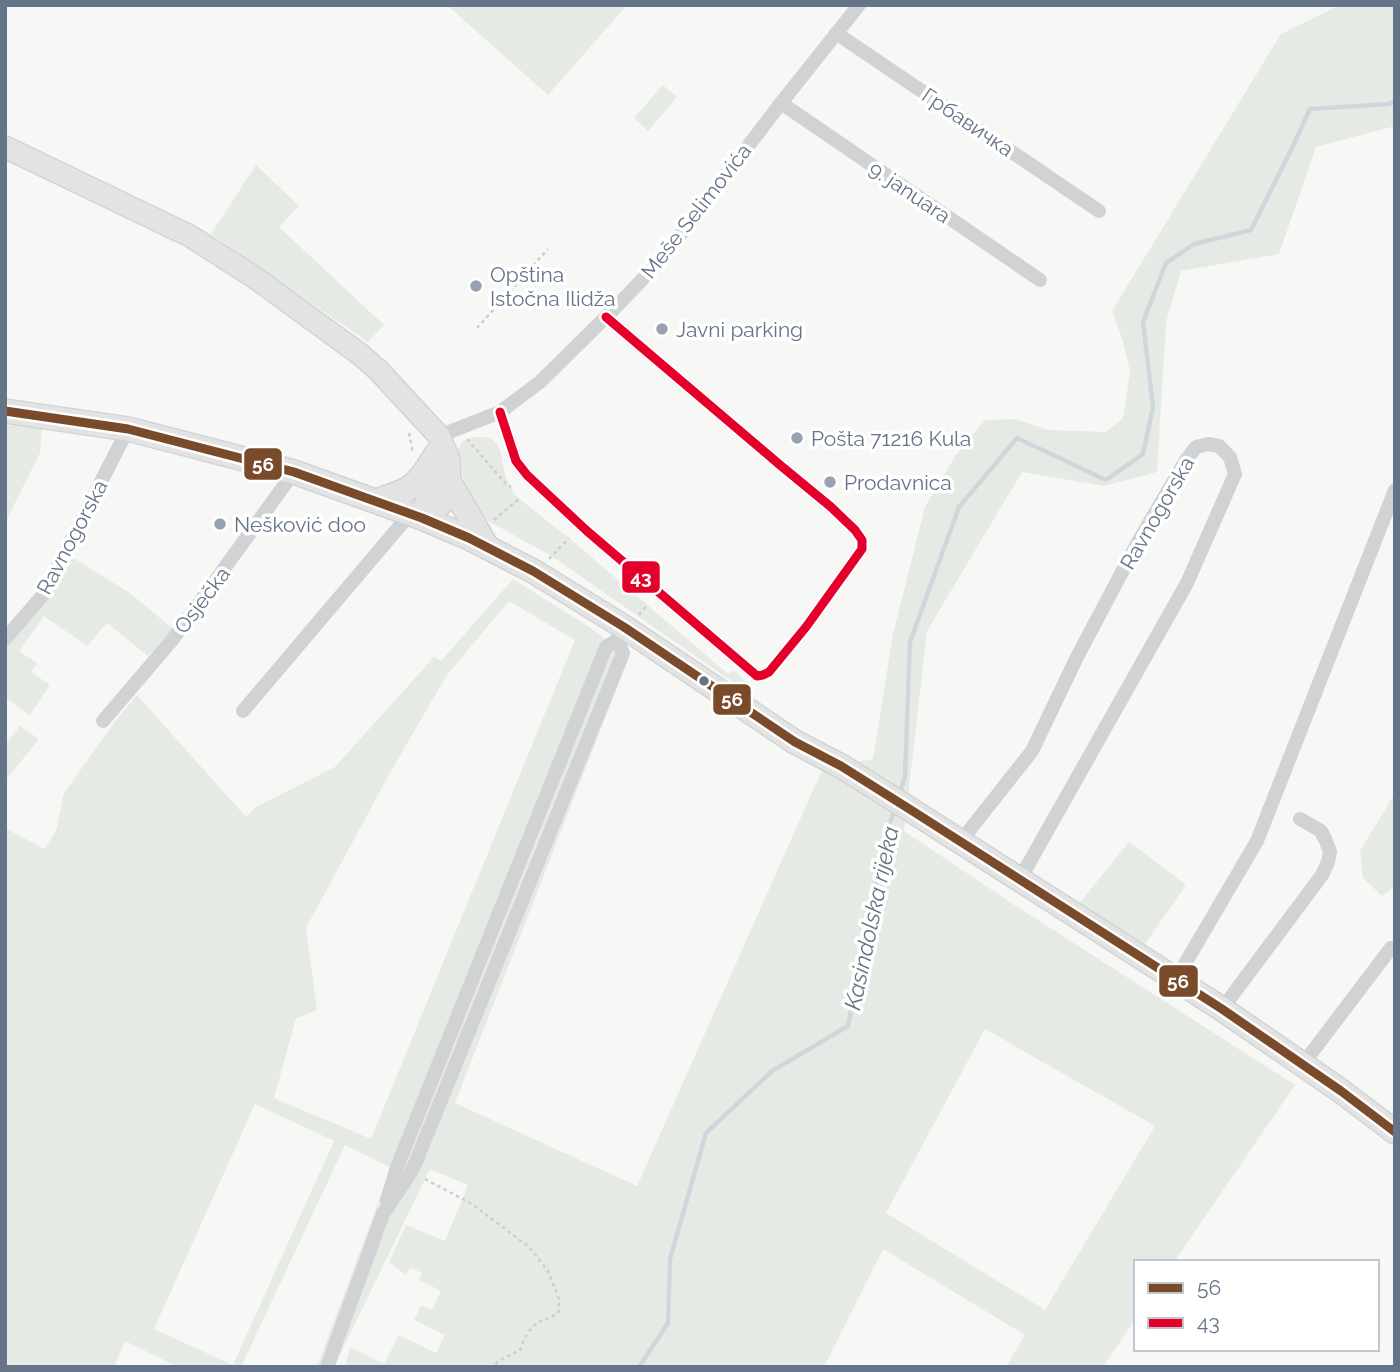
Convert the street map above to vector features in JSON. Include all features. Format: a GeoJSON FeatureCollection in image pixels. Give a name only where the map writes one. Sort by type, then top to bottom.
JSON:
{"type":"FeatureCollection","features":[{"type":"Feature","properties":{"kind":"main road"},"geometry":{"type":"LineString","coordinates":[[5,147],[190,236],[254,277],[361,355],[397,389],[430,451],[428,494],[416,516]]}},
{"type":"Feature","properties":{"kind":"main road"},"geometry":{"type":"LineString","coordinates":[[5,411],[128,429],[294,472],[416,516],[487,537]]}},
{"type":"Feature","properties":{"kind":"main road"},"geometry":{"type":"LineString","coordinates":[[416,516],[435,511],[445,501],[449,490],[449,459],[430,451]]}},
{"type":"Feature","properties":{"kind":"main road"},"geometry":{"type":"LineString","coordinates":[[376,501],[404,492],[421,478],[430,451]]}},
{"type":"Feature","properties":{"kind":"main road"},"geometry":{"type":"LineString","coordinates":[[450,483],[487,537],[533,571],[787,736],[841,766],[1176,979],[1303,1064],[1395,1132]]}},
{"type":"Feature","properties":{"kind":"street","name":"Meše Selimovića"},"geometry":{"type":"LineString","coordinates":[[430,451],[500,412],[540,382],[658,263],[859,5]]}},
{"type":"Feature","properties":{"kind":"street","name":"Грбавичка"},"geometry":{"type":"LineString","coordinates":[[836,33],[1100,211]]}},
{"type":"Feature","properties":{"kind":"street","name":"9. januara"},"geometry":{"type":"LineString","coordinates":[[780,103],[1040,281]]}},
{"type":"Feature","properties":{"kind":"street"},"geometry":{"type":"LineString","coordinates":[[500,412],[516,461],[527,475],[587,531],[757,676],[769,672],[806,627],[862,549],[862,540],[831,507],[606,317]]}},
{"type":"Feature","properties":{"kind":"street","name":"Ravnogorska"},"geometry":{"type":"LineString","coordinates":[[5,639],[43,595],[128,429]]}},
{"type":"Feature","properties":{"kind":"street","name":"Ravnogorska"},"geometry":{"type":"LineString","coordinates":[[961,841],[1032,751],[1077,657],[1138,542],[1186,460],[1196,447],[1208,444],[1219,446],[1230,457],[1235,474],[1187,583],[1020,880]]}},
{"type":"Feature","properties":{"kind":"street","name":"Osječka"},"geometry":{"type":"LineString","coordinates":[[103,721],[173,639],[294,472]]}},
{"type":"Feature","properties":{"kind":"street"},"geometry":{"type":"LineString","coordinates":[[1176,979],[1257,841],[1395,490]]}},
{"type":"Feature","properties":{"kind":"street"},"geometry":{"type":"LineString","coordinates":[[243,711],[416,516]]}},
{"type":"Feature","properties":{"kind":"street"},"geometry":{"type":"LineString","coordinates":[[327,1367],[383,1214],[417,1159],[618,666],[623,653],[625,630]]}},
{"type":"Feature","properties":{"kind":"street"},"geometry":{"type":"LineString","coordinates":[[1222,1009],[1322,875],[1328,862],[1331,852],[1321,831],[1300,819]]}},
{"type":"Feature","properties":{"kind":"street"},"geometry":{"type":"LineString","coordinates":[[1303,1064],[1391,948]]}},
{"type":"Feature","properties":{"kind":"path"},"geometry":{"type":"LineString","coordinates":[[477,328],[548,249]]}},
{"type":"Feature","properties":{"kind":"path"},"geometry":{"type":"LineString","coordinates":[[409,431],[430,451]]}},
{"type":"Feature","properties":{"kind":"path"},"geometry":{"type":"LineString","coordinates":[[465,437],[511,487]]}},
{"type":"Feature","properties":{"kind":"path"},"geometry":{"type":"LineString","coordinates":[[487,537],[519,499]]}},
{"type":"Feature","properties":{"kind":"path"},"geometry":{"type":"LineString","coordinates":[[549,559],[569,538]]}},
{"type":"Feature","properties":{"kind":"path"},"geometry":{"type":"LineString","coordinates":[[625,630],[647,605]]}},
{"type":"Feature","properties":{"kind":"path"},"geometry":{"type":"LineString","coordinates":[[425,1179],[472,1204],[529,1247],[548,1271],[559,1299],[559,1311],[551,1319],[540,1322],[528,1331],[520,1350],[498,1361],[494,1367]]}},
{"type":"Feature","properties":{"kind":"shaded area"},"geometry":{"type":"Polygon","coordinates":[[[447,5],[627,5],[548,95],[447,5]]]}},
{"type":"Feature","properties":{"kind":"shaded area"},"geometry":{"type":"Polygon","coordinates":[[[1340,5],[1395,5],[1395,126],[1316,147],[1279,254],[1181,271],[1166,322],[1157,472],[1104,486],[1022,472],[927,631],[904,831],[1295,1085],[1175,1260],[1134,1260],[1134,1321],[1103,1367],[1006,1367],[1025,1335],[883,1249],[824,1367],[345,1367],[350,1347],[384,1364],[399,1335],[436,1353],[445,1335],[414,1320],[421,1305],[432,1310],[441,1291],[419,1280],[422,1273],[410,1268],[406,1275],[389,1262],[406,1225],[445,1241],[468,1185],[430,1169],[334,1367],[317,1367],[391,1168],[345,1145],[241,1367],[178,1367],[125,1341],[114,1367],[5,1367],[5,828],[44,849],[56,831],[64,793],[137,695],[246,817],[256,807],[335,767],[434,657],[441,661],[513,579],[589,627],[629,657],[455,1103],[637,1186],[823,768],[873,759],[893,634],[925,507],[956,455],[985,420],[1015,419],[1048,430],[1106,432],[1123,418],[1130,372],[1112,311],[1281,34],[1340,5]],[[509,601],[447,675],[391,771],[306,928],[317,1010],[296,1018],[274,1098],[371,1139],[575,640],[509,601]],[[985,1029],[886,1213],[1045,1310],[1155,1126],[985,1029]],[[255,1104],[154,1329],[233,1365],[334,1141],[255,1104]]]}},
{"type":"Feature","properties":{"kind":"shaded area"},"geometry":{"type":"Polygon","coordinates":[[[663,85],[677,97],[648,131],[634,118],[663,85]]]}},
{"type":"Feature","properties":{"kind":"shaded area"},"geometry":{"type":"Polygon","coordinates":[[[256,165],[299,206],[279,227],[384,325],[368,342],[211,234],[256,165]]]}},
{"type":"Feature","properties":{"kind":"shaded area"},"geometry":{"type":"Polygon","coordinates":[[[5,425],[42,427],[40,453],[5,523],[5,425]]]}},
{"type":"Feature","properties":{"kind":"shaded area"},"geometry":{"type":"Polygon","coordinates":[[[474,437],[489,438],[496,443],[507,480],[517,497],[728,674],[734,670],[748,685],[744,690],[550,555],[478,514],[465,487],[458,449],[463,441],[474,437]]]}},
{"type":"Feature","properties":{"kind":"shaded area"},"geometry":{"type":"Polygon","coordinates":[[[70,556],[130,593],[173,629],[148,656],[107,623],[87,646],[44,616],[19,651],[37,663],[31,672],[50,685],[30,715],[5,698],[5,648],[70,556]]]}},
{"type":"Feature","properties":{"kind":"shaded area"},"geometry":{"type":"Polygon","coordinates":[[[20,726],[39,739],[5,781],[5,745],[20,726]]]}},
{"type":"Feature","properties":{"kind":"shaded area"},"geometry":{"type":"Polygon","coordinates":[[[1395,793],[1395,886],[1382,896],[1363,878],[1360,851],[1395,793]]]}},
{"type":"Feature","properties":{"kind":"shaded area"},"geometry":{"type":"Polygon","coordinates":[[[1129,842],[1186,885],[1145,944],[1078,905],[1129,842]]]}},
{"type":"Feature","properties":{"kind":"waterway","name":"Kasindolska rijeka"},"geometry":{"type":"LineString","coordinates":[[900,793],[905,776],[910,642],[959,507],[1017,438],[1106,480],[1143,454],[1153,407],[1143,322],[1166,263],[1194,244],[1251,230],[1310,109],[1389,104],[1395,101]]}},
{"type":"Feature","properties":{"kind":"waterway","name":"Kasindolska rijeka"},"geometry":{"type":"LineString","coordinates":[[639,1367],[668,1323],[670,1259],[706,1133],[772,1071],[848,1026],[886,836],[895,808]]}},
{"type":"Feature","properties":{"kind":"transit line","name":"43"},"geometry":{"type":"LineString","coordinates":[[500,412],[516,461],[527,475],[587,531],[757,676],[769,672],[806,627],[862,549],[862,540],[831,507],[606,317]]}},
{"type":"Feature","properties":{"kind":"transit line","name":"56"},"geometry":{"type":"LineString","coordinates":[[5,411],[128,429],[294,472],[422,518],[469,538],[533,571],[624,627],[795,742],[841,766],[1222,1009],[1341,1091],[1395,1132]]}},
{"type":"Feature","properties":{"kind":"place","name":"Opština Istočna Ilidža"},"geometry":{"type":"Point","coordinates":[476,286]}},
{"type":"Feature","properties":{"kind":"place","name":"Javni parking"},"geometry":{"type":"Point","coordinates":[662,329]}},
{"type":"Feature","properties":{"kind":"place","name":"Pošta 71216 Kula"},"geometry":{"type":"Point","coordinates":[797,438]}},
{"type":"Feature","properties":{"kind":"place","name":"Prodavnica"},"geometry":{"type":"Point","coordinates":[830,482]}},
{"type":"Feature","properties":{"kind":"place","name":"Nešković doo"},"geometry":{"type":"Point","coordinates":[220,524]}}]}
